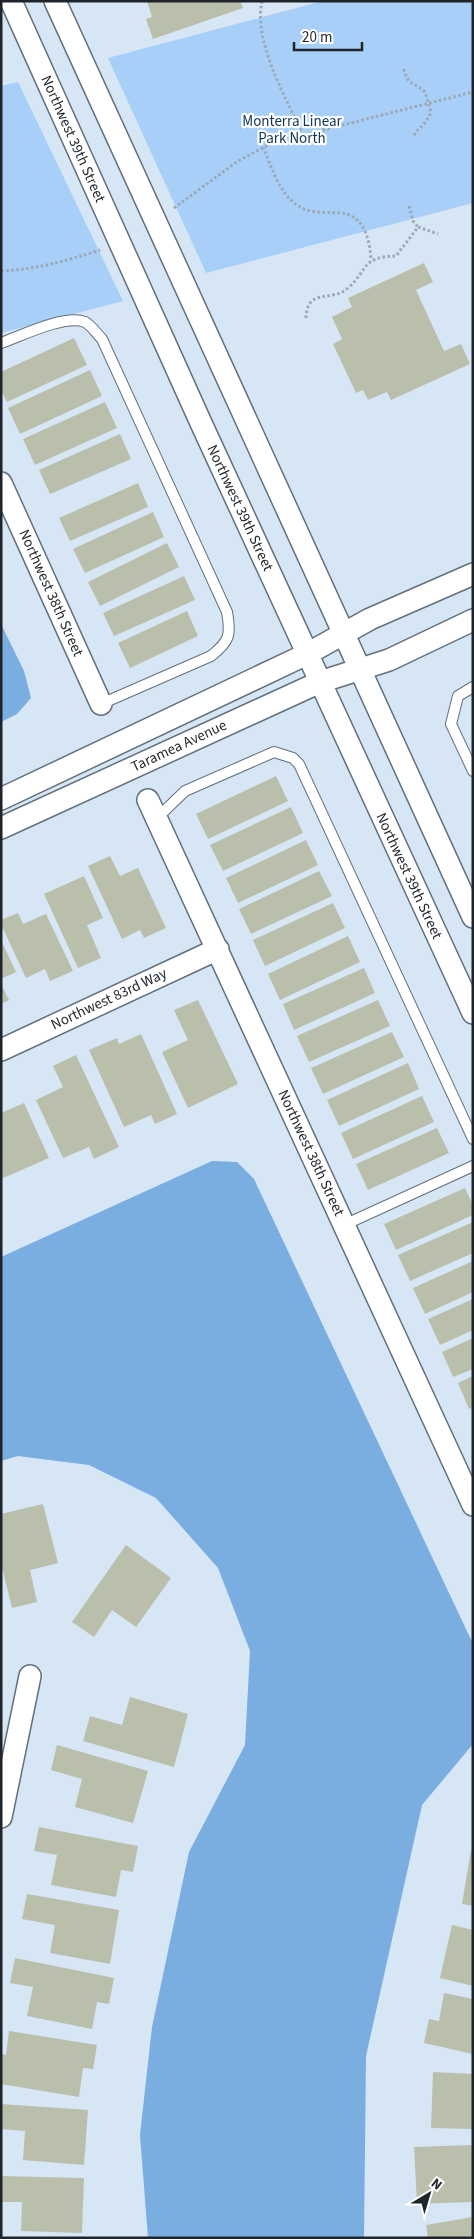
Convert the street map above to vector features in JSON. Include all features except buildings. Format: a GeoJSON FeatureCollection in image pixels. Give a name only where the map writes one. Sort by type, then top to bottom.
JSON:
{"type":"FeatureCollection","features":[{"type":"Feature","properties":{"kind":"street","name":"Northwest 39th Street"},"geometry":{"type":"LineString","coordinates":[[10,1],[307,654],[473,1013]]}},
{"type":"Feature","properties":{"kind":"street"},"geometry":{"type":"LineString","coordinates":[[55,1],[342,634],[473,917]]}},
{"type":"Feature","properties":{"kind":"street","name":"Northwest 38th Street"},"geometry":{"type":"LineString","coordinates":[[1,483],[6,504],[101,704]]}},
{"type":"Feature","properties":{"kind":"street","name":"Taramea Avenue"},"geometry":{"type":"LineString","coordinates":[[1,799],[307,654],[370,619],[473,574]]}},
{"type":"Feature","properties":{"kind":"street","name":"Taramea Avenue"},"geometry":{"type":"LineString","coordinates":[[1,828],[320,682],[388,660],[473,620]]}},
{"type":"Feature","properties":{"kind":"street","name":"Northwest 38th Street"},"geometry":{"type":"LineString","coordinates":[[152,810],[218,949],[473,1505]]}},
{"type":"Feature","properties":{"kind":"street","name":"Northwest 83rd Way"},"geometry":{"type":"LineString","coordinates":[[1,1050],[218,949]]}},
{"type":"Feature","properties":{"kind":"street"},"geometry":{"type":"LineString","coordinates":[[1,1817],[30,1676]]}},
{"type":"Feature","properties":{"kind":"lane"},"geometry":{"type":"LineString","coordinates":[[1,343],[74,320],[87,322],[102,339],[227,612],[230,629],[225,645],[211,656],[101,704]]}},
{"type":"Feature","properties":{"kind":"lane"},"geometry":{"type":"LineString","coordinates":[[473,687],[458,696],[451,724],[473,771]]}},
{"type":"Feature","properties":{"kind":"lane"},"geometry":{"type":"LineString","coordinates":[[152,810],[200,783],[274,752],[293,758],[299,764],[473,1139]]}},
{"type":"Feature","properties":{"kind":"lane"},"geometry":{"type":"LineString","coordinates":[[344,1225],[473,1166]]}},
{"type":"Feature","properties":{"kind":"path"},"geometry":{"type":"LineString","coordinates":[[262,1],[261,19],[264,44],[303,134]]}},
{"type":"Feature","properties":{"kind":"path"},"geometry":{"type":"LineString","coordinates":[[404,69],[405,78],[425,92],[430,112],[428,119],[414,134],[413,138]]}},
{"type":"Feature","properties":{"kind":"path"},"geometry":{"type":"LineString","coordinates":[[173,208],[215,177],[263,147],[303,134],[473,92]]}},
{"type":"Feature","properties":{"kind":"path"},"geometry":{"type":"LineString","coordinates":[[263,147],[272,170],[285,194],[292,201],[303,209],[317,212],[342,213],[355,217],[366,232],[371,260]]}},
{"type":"Feature","properties":{"kind":"path"},"geometry":{"type":"LineString","coordinates":[[409,206],[413,221],[418,228],[438,234]]}},
{"type":"Feature","properties":{"kind":"path"},"geometry":{"type":"LineString","coordinates":[[306,318],[306,309],[309,302],[319,296],[330,296],[348,288],[371,260],[381,256],[396,256],[418,228]]}},
{"type":"Feature","properties":{"kind":"path"},"geometry":{"type":"LineString","coordinates":[[1,270],[29,269],[57,264],[103,248]]}},
{"type":"Feature","properties":{"kind":"green space","name":"Monterra Linear Park North"},"geometry":{"type":"Polygon","coordinates":[[[323,1],[473,1],[473,203],[206,273],[108,58],[323,1]]]}},
{"type":"Feature","properties":{"kind":"green space"},"geometry":{"type":"Polygon","coordinates":[[[18,82],[123,301],[1,333],[1,86],[18,82]]]}},
{"type":"Feature","properties":{"kind":"shaded area"},"geometry":{"type":"Polygon","coordinates":[[[1,624],[24,671],[31,698],[17,714],[1,722],[1,624]]]}},
{"type":"Feature","properties":{"kind":"shaded area"},"geometry":{"type":"Polygon","coordinates":[[[212,1161],[237,1162],[254,1179],[473,1644],[473,1744],[422,1805],[366,2056],[364,2238],[148,2238],[140,2135],[152,2027],[189,1852],[245,1745],[250,1651],[218,1568],[156,1498],[89,1465],[18,1456],[1,1461],[1,1257],[212,1161]]]}}]}
